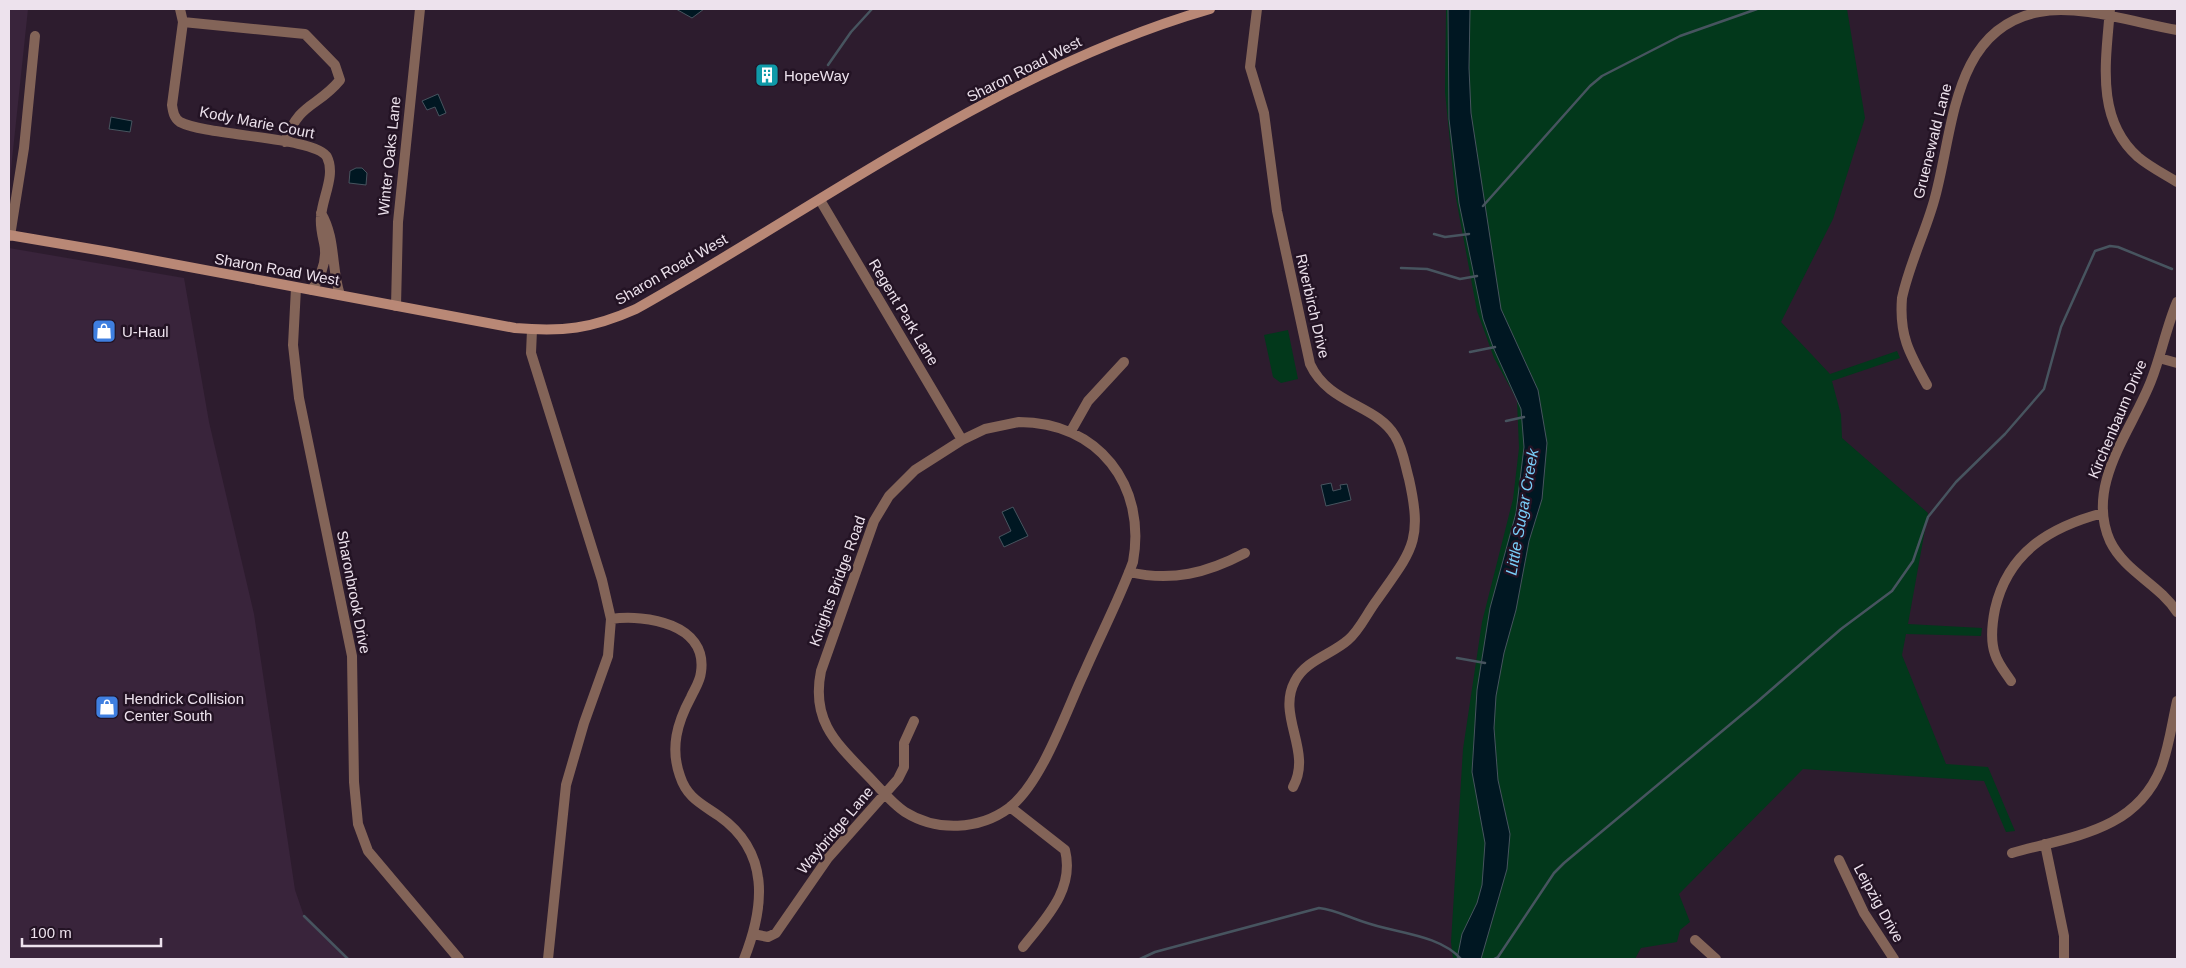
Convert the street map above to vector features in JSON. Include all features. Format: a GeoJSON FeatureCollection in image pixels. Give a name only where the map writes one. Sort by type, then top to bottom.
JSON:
{"type":"FeatureCollection","features":[{"type":"Feature","properties":{"kind":"main road","name":"Sharon Road West"},"geometry":{"type":"LineString","coordinates":[[10,236],[532,330],[569,330],[602,322],[630,312],[934,133],[1080,55],[1133,34],[1210,9]]}},
{"type":"Feature","properties":{"kind":"street","name":"Kody Marie Court"},"geometry":{"type":"LineString","coordinates":[[180,9],[183,22],[172,106],[173,113],[179,121],[200,128],[318,149],[328,158],[330,175],[320,224],[327,238],[329,256],[340,295]]}},
{"type":"Feature","properties":{"kind":"street","name":"Winter Oaks Lane"},"geometry":{"type":"LineString","coordinates":[[396,306],[398,222],[420,9]]}},
{"type":"Feature","properties":{"kind":"street","name":"Riverbirch Drive"},"geometry":{"type":"LineString","coordinates":[[1257,9],[1250,67],[1264,113],[1276,211],[1310,364],[1320,382],[1338,396],[1380,420],[1395,435],[1403,454],[1416,514],[1415,532],[1404,561],[1356,632],[1339,648],[1314,661],[1302,671],[1292,688],[1289,707],[1301,763],[1298,778],[1293,787]]}},
{"type":"Feature","properties":{"kind":"street","name":"Gruenewald Lane"},"geometry":{"type":"LineString","coordinates":[[1927,385],[1904,339],[1901,314],[1902,298],[1934,202],[1960,84],[1966,71],[1987,40],[2007,24],[2022,17],[2039,12],[2067,10],[2110,13],[2177,30]]}},
{"type":"Feature","properties":{"kind":"street"},"geometry":{"type":"LineString","coordinates":[[2110,13],[2106,93],[2114,124],[2126,144],[2136,155],[2177,182]]}},
{"type":"Feature","properties":{"kind":"street"},"geometry":{"type":"LineString","coordinates":[[183,22],[305,34],[335,65],[340,80],[303,110],[292,124],[285,142]]}},
{"type":"Feature","properties":{"kind":"street"},"geometry":{"type":"LineString","coordinates":[[10,236],[24,148],[35,36]]}},
{"type":"Feature","properties":{"kind":"street","name":"Regent Park Lane"},"geometry":{"type":"LineString","coordinates":[[820,200],[962,440]]}},
{"type":"Feature","properties":{"kind":"street","name":"Kody Marie Court"},"geometry":{"type":"LineString","coordinates":[[312,290],[329,256]]}},
{"type":"Feature","properties":{"kind":"street","name":"Sharonbrook Drive"},"geometry":{"type":"LineString","coordinates":[[296,288],[293,345],[299,398],[352,656],[354,782],[358,824],[368,851],[459,959]]}},
{"type":"Feature","properties":{"kind":"street","name":"Kirchenbaum Drive"},"geometry":{"type":"LineString","coordinates":[[2176,607],[2127,566],[2118,554],[2110,541],[2102,504],[2108,473],[2138,411],[2159,358],[2177,302]]}},
{"type":"Feature","properties":{"kind":"street"},"geometry":{"type":"LineString","coordinates":[[532,330],[531,353],[602,580],[611,619],[608,656],[584,723],[566,785],[548,959]]}},
{"type":"Feature","properties":{"kind":"street"},"geometry":{"type":"LineString","coordinates":[[2159,358],[2177,363]]}},
{"type":"Feature","properties":{"kind":"street"},"geometry":{"type":"LineString","coordinates":[[1071,431],[1091,396],[1124,362]]}},
{"type":"Feature","properties":{"kind":"street","name":"Knights Bridge Road"},"geometry":{"type":"LineString","coordinates":[[1019,422],[1055,426],[1071,431],[1101,452],[1113,466],[1126,488],[1132,505],[1136,530],[1136,546],[1129,572],[1034,779],[1022,796],[1010,807],[990,819],[975,824],[949,826],[919,819],[899,807],[843,751],[826,727],[818,699],[822,671],[880,509],[901,482],[915,470],[962,440],[985,429],[1019,422]]}},
{"type":"Feature","properties":{"kind":"street"},"geometry":{"type":"LineString","coordinates":[[2011,681],[1995,654],[1992,637],[1997,602],[2011,570],[2022,556],[2046,535],[2070,523],[2103,513]]}},
{"type":"Feature","properties":{"kind":"street"},"geometry":{"type":"LineString","coordinates":[[1129,572],[1160,577],[1186,575],[1210,569],[1245,553]]}},
{"type":"Feature","properties":{"kind":"street"},"geometry":{"type":"LineString","coordinates":[[611,619],[639,617],[666,623],[683,632],[698,648],[701,658],[701,674],[678,727],[675,747],[678,769],[685,788],[692,798],[733,826],[752,851],[758,886],[758,907],[753,934],[744,959]]}},
{"type":"Feature","properties":{"kind":"street"},"geometry":{"type":"LineString","coordinates":[[2012,853],[2104,827],[2118,820],[2143,798],[2161,768],[2177,701]]}},
{"type":"Feature","properties":{"kind":"street","name":"Waybridge Lane"},"geometry":{"type":"LineString","coordinates":[[753,934],[768,937],[776,933],[823,864],[898,780],[904,767],[904,743],[914,721]]}},
{"type":"Feature","properties":{"kind":"street"},"geometry":{"type":"LineString","coordinates":[[1010,807],[1065,850],[1067,860],[1063,892],[1023,947]]}},
{"type":"Feature","properties":{"kind":"street"},"geometry":{"type":"LineString","coordinates":[[2045,844],[2064,936],[2064,959]]}},
{"type":"Feature","properties":{"kind":"street","name":"Leipzig Drive"},"geometry":{"type":"LineString","coordinates":[[1839,860],[1864,913],[1894,959]]}},
{"type":"Feature","properties":{"kind":"street"},"geometry":{"type":"LineString","coordinates":[[1695,940],[1716,959]]}},
{"type":"Feature","properties":{"kind":"shaded area"},"geometry":{"type":"Polygon","coordinates":[[[9,9],[28,9],[9,188],[9,9]]]}},
{"type":"Feature","properties":{"kind":"shaded area"},"geometry":{"type":"Polygon","coordinates":[[[9,248],[184,278],[209,422],[254,614],[295,890],[304,916],[348,959],[9,959],[9,248]]]}},
{"type":"Feature","properties":{"kind":"green space"},"geometry":{"type":"Polygon","coordinates":[[[1446,9],[1847,9],[1865,118],[1833,219],[1781,322],[1830,374],[1897,351],[1900,358],[1832,381],[1841,415],[1842,438],[1928,513],[1908,624],[1982,628],[1981,636],[1906,634],[1902,655],[1946,764],[1988,767],[2015,831],[2006,832],[1984,781],[1803,769],[1679,894],[1690,922],[1680,930],[1677,942],[1641,948],[1635,959],[1453,959],[1451,942],[1463,749],[1482,622],[1513,499],[1519,448],[1517,400],[1494,358],[1477,311],[1455,193],[1445,92],[1446,9]]]}},
{"type":"Feature","properties":{"kind":"green space"},"geometry":{"type":"Polygon","coordinates":[[[1288,330],[1298,379],[1281,383],[1273,377],[1264,335],[1288,330]]]}},
{"type":"Feature","properties":{"kind":"water"},"geometry":{"type":"Polygon","coordinates":[[[676,9],[704,9],[692,18],[676,9]]]}},
{"type":"Feature","properties":{"kind":"water","name":"Little Sugar Creek"},"geometry":{"type":"Polygon","coordinates":[[[1448,9],[1470,9],[1469,68],[1471,113],[1501,309],[1538,390],[1547,443],[1542,499],[1529,541],[1516,610],[1504,653],[1496,696],[1494,728],[1498,780],[1510,834],[1507,869],[1481,959],[1457,959],[1462,934],[1477,903],[1482,885],[1485,843],[1472,772],[1477,690],[1490,608],[1516,513],[1524,447],[1521,409],[1493,347],[1483,319],[1459,203],[1449,119],[1448,9]]]}},
{"type":"Feature","properties":{"kind":"water"},"geometry":{"type":"Polygon","coordinates":[[[438,94],[446,113],[439,116],[435,107],[427,110],[422,101],[438,94]]]}},
{"type":"Feature","properties":{"kind":"water"},"geometry":{"type":"Polygon","coordinates":[[[111,117],[132,121],[130,132],[109,129],[111,117]]]}},
{"type":"Feature","properties":{"kind":"water"},"geometry":{"type":"Polygon","coordinates":[[[362,168],[367,173],[366,185],[349,183],[350,171],[362,168]]]}},
{"type":"Feature","properties":{"kind":"water"},"geometry":{"type":"Polygon","coordinates":[[[1331,483],[1333,491],[1341,489],[1340,485],[1347,484],[1351,500],[1326,506],[1321,485],[1331,483]]]}},
{"type":"Feature","properties":{"kind":"water"},"geometry":{"type":"Polygon","coordinates":[[[1013,507],[1028,536],[1004,547],[999,537],[1011,531],[1002,512],[1013,507]]]}},
{"type":"Feature","properties":{"kind":"waterway"},"geometry":{"type":"LineString","coordinates":[[828,65],[851,32],[872,9]]}},
{"type":"Feature","properties":{"kind":"waterway"},"geometry":{"type":"LineString","coordinates":[[1483,206],[1590,86],[1602,76],[1680,36],[1757,9]]}},
{"type":"Feature","properties":{"kind":"waterway"},"geometry":{"type":"LineString","coordinates":[[1434,234],[1445,237],[1469,234]]}},
{"type":"Feature","properties":{"kind":"waterway"},"geometry":{"type":"LineString","coordinates":[[1494,959],[1498,957],[1554,873],[1564,863],[1757,702],[1841,629],[1892,591],[1913,561],[1928,517],[1956,482],[2005,434],[2044,389],[2061,327],[2095,251],[2110,246],[2118,247],[2172,269]]}},
{"type":"Feature","properties":{"kind":"waterway"},"geometry":{"type":"LineString","coordinates":[[1401,268],[1427,269],[1460,279],[1477,276]]}},
{"type":"Feature","properties":{"kind":"waterway"},"geometry":{"type":"LineString","coordinates":[[1470,352],[1495,347]]}},
{"type":"Feature","properties":{"kind":"waterway"},"geometry":{"type":"LineString","coordinates":[[1506,421],[1524,417]]}},
{"type":"Feature","properties":{"kind":"waterway"},"geometry":{"type":"LineString","coordinates":[[1457,658],[1485,663]]}},
{"type":"Feature","properties":{"kind":"waterway"},"geometry":{"type":"LineString","coordinates":[[1140,959],[1155,952],[1319,908],[1376,926],[1429,939],[1441,944],[1461,959]]}},
{"type":"Feature","properties":{"kind":"waterway"},"geometry":{"type":"LineString","coordinates":[[304,916],[348,959]]}},
{"type":"Feature","properties":{"kind":"place","name":"HopeWay"},"geometry":{"type":"Point","coordinates":[767,75]}},
{"type":"Feature","properties":{"kind":"place","name":"U-Haul"},"geometry":{"type":"Point","coordinates":[104,331]}},
{"type":"Feature","properties":{"kind":"place","name":"Hendrick Collision Center South"},"geometry":{"type":"Point","coordinates":[107,707]}}]}
